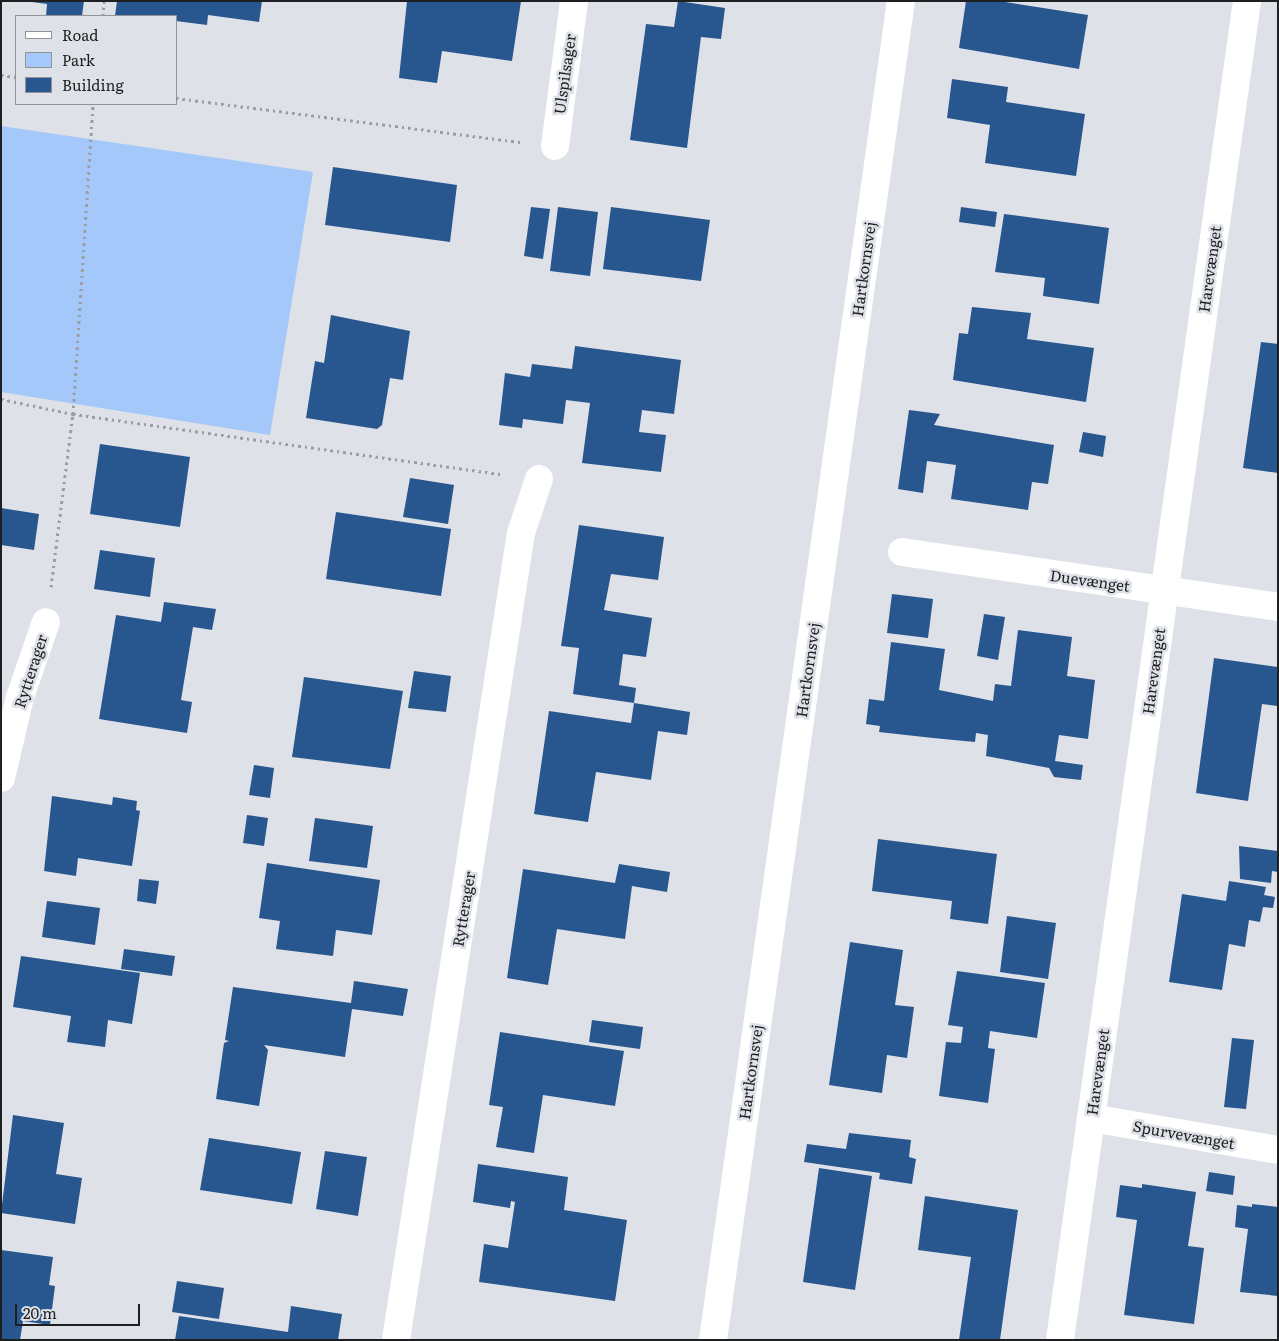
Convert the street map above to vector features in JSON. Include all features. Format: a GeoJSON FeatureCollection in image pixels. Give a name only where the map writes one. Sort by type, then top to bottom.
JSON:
{"type":"FeatureCollection","features":[{"type":"Feature","properties":{"kind":"street","name":"Ulspilsager"},"geometry":{"type":"LineString","coordinates":[[554,146],[574,1]]}},
{"type":"Feature","properties":{"kind":"street","name":"Hartkornsvej"},"geometry":{"type":"LineString","coordinates":[[713,1340],[901,1]]}},
{"type":"Feature","properties":{"kind":"street","name":"Harevænget"},"geometry":{"type":"LineString","coordinates":[[1060,1340],[1247,1]]}},
{"type":"Feature","properties":{"kind":"street","name":"Rytterager"},"geometry":{"type":"LineString","coordinates":[[396,1340],[521,533],[538,479]]}},
{"type":"Feature","properties":{"kind":"street","name":"Duevænget"},"geometry":{"type":"LineString","coordinates":[[902,552],[1278,607]]}},
{"type":"Feature","properties":{"kind":"street","name":"Rytterager"},"geometry":{"type":"LineString","coordinates":[[1,778],[20,697],[46,622]]}},
{"type":"Feature","properties":{"kind":"street","name":"Spurvevænget"},"geometry":{"type":"LineString","coordinates":[[1091,1118],[1278,1150]]}},
{"type":"Feature","properties":{"kind":"path"},"geometry":{"type":"LineString","coordinates":[[102,15],[104,1]]}},
{"type":"Feature","properties":{"kind":"path"},"geometry":{"type":"LineString","coordinates":[[1,75],[15,77]]}},
{"type":"Feature","properties":{"kind":"path"},"geometry":{"type":"LineString","coordinates":[[178,98],[554,146]]}},
{"type":"Feature","properties":{"kind":"path"},"geometry":{"type":"LineString","coordinates":[[46,622],[73,414],[92,105]]}},
{"type":"Feature","properties":{"kind":"path"},"geometry":{"type":"LineString","coordinates":[[1,399],[73,414],[538,479]]}},
{"type":"Feature","properties":{"kind":"green space"},"geometry":{"type":"Polygon","coordinates":[[[1,126],[313,172],[270,435],[1,392],[1,126]]]}},
{"type":"Feature","properties":{"kind":"building"},"geometry":{"type":"Polygon","coordinates":[[[84,1],[82,15],[46,15],[47,4],[32,2],[84,1]]]}},
{"type":"Feature","properties":{"kind":"building"},"geometry":{"type":"Polygon","coordinates":[[[117,1],[262,1],[259,22],[208,15],[207,25],[178,21],[178,15],[115,15],[117,1]]]}},
{"type":"Feature","properties":{"kind":"building"},"geometry":{"type":"Polygon","coordinates":[[[407,1],[521,1],[512,61],[442,51],[437,83],[399,78],[407,1]]]}},
{"type":"Feature","properties":{"kind":"building"},"geometry":{"type":"Polygon","coordinates":[[[678,1],[725,8],[721,39],[701,37],[687,148],[630,140],[646,24],[674,27],[678,1]]]}},
{"type":"Feature","properties":{"kind":"building"},"geometry":{"type":"Polygon","coordinates":[[[966,1],[999,1],[1088,15],[1079,69],[959,48],[966,1]]]}},
{"type":"Feature","properties":{"kind":"building"},"geometry":{"type":"Polygon","coordinates":[[[952,79],[1008,87],[1006,102],[1085,114],[1076,176],[985,163],[990,125],[947,118],[952,79]]]}},
{"type":"Feature","properties":{"kind":"building"},"geometry":{"type":"Polygon","coordinates":[[[333,167],[457,185],[450,242],[325,225],[333,167]]]}},
{"type":"Feature","properties":{"kind":"building"},"geometry":{"type":"Polygon","coordinates":[[[531,207],[550,209],[543,259],[524,256],[531,207]]]}},
{"type":"Feature","properties":{"kind":"building"},"geometry":{"type":"Polygon","coordinates":[[[558,207],[598,212],[590,276],[550,271],[558,207]]]}},
{"type":"Feature","properties":{"kind":"building"},"geometry":{"type":"Polygon","coordinates":[[[611,207],[710,220],[701,281],[603,269],[611,207]]]}},
{"type":"Feature","properties":{"kind":"building"},"geometry":{"type":"Polygon","coordinates":[[[961,207],[997,212],[995,227],[959,222],[961,207]]]}},
{"type":"Feature","properties":{"kind":"building"},"geometry":{"type":"Polygon","coordinates":[[[1004,214],[1109,228],[1099,304],[1043,296],[1045,278],[995,272],[1004,214]]]}},
{"type":"Feature","properties":{"kind":"building"},"geometry":{"type":"Polygon","coordinates":[[[972,307],[1031,313],[1027,339],[1094,348],[1086,402],[953,380],[959,333],[968,334],[972,307]]]}},
{"type":"Feature","properties":{"kind":"building"},"geometry":{"type":"Polygon","coordinates":[[[331,315],[410,331],[403,380],[390,378],[382,425],[377,429],[306,418],[315,361],[324,363],[331,315]]]}},
{"type":"Feature","properties":{"kind":"building"},"geometry":{"type":"Polygon","coordinates":[[[1261,342],[1278,344],[1278,473],[1243,468],[1261,342]]]}},
{"type":"Feature","properties":{"kind":"building"},"geometry":{"type":"Polygon","coordinates":[[[575,346],[681,360],[674,414],[642,410],[639,432],[666,435],[661,472],[582,463],[590,403],[566,400],[563,424],[523,419],[522,428],[499,425],[505,373],[530,377],[532,364],[572,369],[575,346]]]}},
{"type":"Feature","properties":{"kind":"building"},"geometry":{"type":"Polygon","coordinates":[[[909,410],[940,414],[934,425],[1054,445],[1048,484],[1032,482],[1028,510],[951,499],[956,465],[927,461],[923,493],[898,489],[909,410]]]}},
{"type":"Feature","properties":{"kind":"building"},"geometry":{"type":"Polygon","coordinates":[[[1083,432],[1106,436],[1103,457],[1079,452],[1083,432]]]}},
{"type":"Feature","properties":{"kind":"building"},"geometry":{"type":"Polygon","coordinates":[[[100,444],[190,457],[180,527],[90,514],[100,444]]]}},
{"type":"Feature","properties":{"kind":"building"},"geometry":{"type":"Polygon","coordinates":[[[410,478],[454,485],[448,524],[403,517],[410,478]]]}},
{"type":"Feature","properties":{"kind":"building"},"geometry":{"type":"Polygon","coordinates":[[[1,508],[39,514],[34,550],[1,545],[1,508]]]}},
{"type":"Feature","properties":{"kind":"building"},"geometry":{"type":"Polygon","coordinates":[[[336,512],[451,529],[441,596],[326,579],[336,512]]]}},
{"type":"Feature","properties":{"kind":"building"},"geometry":{"type":"Polygon","coordinates":[[[579,525],[664,537],[658,580],[611,574],[604,610],[652,618],[646,657],[623,654],[619,685],[636,688],[634,703],[573,694],[579,648],[561,646],[579,525]]]}},
{"type":"Feature","properties":{"kind":"building"},"geometry":{"type":"Polygon","coordinates":[[[100,550],[155,558],[150,597],[94,589],[100,550]]]}},
{"type":"Feature","properties":{"kind":"building"},"geometry":{"type":"Polygon","coordinates":[[[892,594],[933,599],[928,638],[887,633],[892,594]]]}},
{"type":"Feature","properties":{"kind":"building"},"geometry":{"type":"Polygon","coordinates":[[[164,602],[216,609],[212,630],[193,627],[181,700],[192,702],[187,733],[99,719],[116,615],[161,622],[164,602]]]}},
{"type":"Feature","properties":{"kind":"building"},"geometry":{"type":"Polygon","coordinates":[[[984,614],[1005,617],[998,660],[977,656],[984,614]]]}},
{"type":"Feature","properties":{"kind":"building"},"geometry":{"type":"Polygon","coordinates":[[[1018,630],[1072,637],[1067,676],[1095,680],[1088,739],[1059,735],[1055,761],[1083,765],[1081,780],[1054,777],[1049,768],[986,756],[988,735],[976,733],[975,742],[879,732],[880,726],[866,724],[869,699],[884,701],[891,642],[945,649],[939,690],[993,701],[995,684],[1011,686],[1018,630]]]}},
{"type":"Feature","properties":{"kind":"building"},"geometry":{"type":"Polygon","coordinates":[[[1214,658],[1278,667],[1277,706],[1262,704],[1248,801],[1196,793],[1214,658]]]}},
{"type":"Feature","properties":{"kind":"building"},"geometry":{"type":"Polygon","coordinates":[[[414,671],[451,676],[446,712],[408,708],[414,671]]]}},
{"type":"Feature","properties":{"kind":"building"},"geometry":{"type":"Polygon","coordinates":[[[304,677],[403,691],[390,769],[292,757],[304,677]]]}},
{"type":"Feature","properties":{"kind":"building"},"geometry":{"type":"Polygon","coordinates":[[[634,703],[690,712],[687,735],[658,731],[651,780],[596,772],[588,822],[534,814],[549,711],[631,723],[634,703]]]}},
{"type":"Feature","properties":{"kind":"building"},"geometry":{"type":"Polygon","coordinates":[[[254,765],[274,768],[270,798],[249,795],[254,765]]]}},
{"type":"Feature","properties":{"kind":"building"},"geometry":{"type":"Polygon","coordinates":[[[52,796],[112,805],[113,797],[137,801],[136,810],[140,811],[132,866],[78,858],[76,876],[44,871],[52,796]]]}},
{"type":"Feature","properties":{"kind":"building"},"geometry":{"type":"Polygon","coordinates":[[[247,815],[268,818],[264,846],[243,843],[247,815]]]}},
{"type":"Feature","properties":{"kind":"building"},"geometry":{"type":"Polygon","coordinates":[[[315,818],[373,826],[367,868],[309,861],[315,818]]]}},
{"type":"Feature","properties":{"kind":"building"},"geometry":{"type":"Polygon","coordinates":[[[878,839],[997,854],[988,924],[950,919],[952,901],[872,891],[878,839]]]}},
{"type":"Feature","properties":{"kind":"building"},"geometry":{"type":"Polygon","coordinates":[[[1239,846],[1278,851],[1278,872],[1272,871],[1271,883],[1240,879],[1239,846]]]}},
{"type":"Feature","properties":{"kind":"building"},"geometry":{"type":"Polygon","coordinates":[[[267,863],[380,880],[372,935],[336,930],[333,956],[276,949],[280,921],[259,918],[267,863]]]}},
{"type":"Feature","properties":{"kind":"building"},"geometry":{"type":"Polygon","coordinates":[[[619,864],[670,872],[667,892],[632,886],[625,939],[557,929],[548,985],[507,978],[523,869],[615,883],[619,864]]]}},
{"type":"Feature","properties":{"kind":"building"},"geometry":{"type":"Polygon","coordinates":[[[139,879],[159,881],[156,904],[137,901],[139,879]]]}},
{"type":"Feature","properties":{"kind":"building"},"geometry":{"type":"Polygon","coordinates":[[[1229,881],[1266,887],[1264,895],[1275,897],[1273,908],[1263,907],[1260,922],[1249,920],[1245,947],[1229,944],[1222,990],[1169,982],[1182,894],[1226,901],[1229,881]]]}},
{"type":"Feature","properties":{"kind":"building"},"geometry":{"type":"Polygon","coordinates":[[[47,901],[100,908],[95,945],[42,937],[47,901]]]}},
{"type":"Feature","properties":{"kind":"building"},"geometry":{"type":"Polygon","coordinates":[[[1007,916],[1056,923],[1048,979],[1000,972],[1007,916]]]}},
{"type":"Feature","properties":{"kind":"building"},"geometry":{"type":"Polygon","coordinates":[[[850,942],[903,950],[895,1005],[914,1007],[907,1058],[887,1055],[882,1093],[829,1085],[850,942]]]}},
{"type":"Feature","properties":{"kind":"building"},"geometry":{"type":"Polygon","coordinates":[[[124,949],[175,956],[172,976],[121,969],[124,949]]]}},
{"type":"Feature","properties":{"kind":"building"},"geometry":{"type":"Polygon","coordinates":[[[21,956],[140,973],[132,1024],[108,1020],[105,1047],[67,1042],[71,1016],[13,1007],[21,956]]]}},
{"type":"Feature","properties":{"kind":"building"},"geometry":{"type":"Polygon","coordinates":[[[957,971],[1045,983],[1037,1038],[990,1031],[988,1048],[995,1049],[988,1103],[939,1096],[946,1042],[961,1043],[963,1027],[948,1025],[957,971]]]}},
{"type":"Feature","properties":{"kind":"building"},"geometry":{"type":"Polygon","coordinates":[[[354,981],[408,989],[403,1016],[352,1009],[345,1057],[264,1045],[268,1050],[259,1106],[216,1099],[224,1043],[229,1041],[225,1040],[233,987],[351,1003],[354,981]]]}},
{"type":"Feature","properties":{"kind":"building"},"geometry":{"type":"Polygon","coordinates":[[[592,1020],[643,1027],[640,1049],[589,1042],[592,1020]]]}},
{"type":"Feature","properties":{"kind":"building"},"geometry":{"type":"Polygon","coordinates":[[[500,1032],[624,1051],[615,1106],[543,1095],[534,1153],[496,1147],[503,1107],[489,1105],[500,1032]]]}},
{"type":"Feature","properties":{"kind":"building"},"geometry":{"type":"Polygon","coordinates":[[[1232,1038],[1254,1040],[1246,1109],[1224,1107],[1232,1038]]]}},
{"type":"Feature","properties":{"kind":"building"},"geometry":{"type":"Polygon","coordinates":[[[13,1115],[64,1123],[56,1174],[82,1178],[75,1224],[1,1213],[13,1115]]]}},
{"type":"Feature","properties":{"kind":"building"},"geometry":{"type":"Polygon","coordinates":[[[849,1133],[911,1140],[909,1157],[916,1159],[912,1184],[879,1179],[880,1173],[804,1162],[807,1144],[846,1149],[849,1133]]]}},
{"type":"Feature","properties":{"kind":"building"},"geometry":{"type":"Polygon","coordinates":[[[209,1138],[301,1152],[292,1204],[200,1190],[209,1138]]]}},
{"type":"Feature","properties":{"kind":"building"},"geometry":{"type":"Polygon","coordinates":[[[325,1151],[367,1157],[358,1216],[316,1209],[325,1151]]]}},
{"type":"Feature","properties":{"kind":"building"},"geometry":{"type":"Polygon","coordinates":[[[478,1164],[568,1177],[564,1210],[627,1220],[615,1301],[479,1282],[484,1244],[508,1248],[515,1202],[511,1201],[510,1208],[473,1202],[478,1164]]]}},
{"type":"Feature","properties":{"kind":"building"},"geometry":{"type":"Polygon","coordinates":[[[819,1168],[872,1176],[855,1290],[803,1282],[819,1168]]]}},
{"type":"Feature","properties":{"kind":"building"},"geometry":{"type":"Polygon","coordinates":[[[1209,1172],[1235,1176],[1233,1195],[1206,1191],[1209,1172]]]}},
{"type":"Feature","properties":{"kind":"building"},"geometry":{"type":"Polygon","coordinates":[[[1142,1184],[1196,1192],[1188,1246],[1204,1248],[1194,1324],[1124,1315],[1137,1220],[1116,1217],[1120,1185],[1142,1188],[1142,1184]]]}},
{"type":"Feature","properties":{"kind":"building"},"geometry":{"type":"Polygon","coordinates":[[[925,1196],[1018,1210],[1000,1340],[959,1340],[971,1257],[918,1250],[925,1196]]]}},
{"type":"Feature","properties":{"kind":"building"},"geometry":{"type":"Polygon","coordinates":[[[1252,1204],[1278,1207],[1278,1296],[1240,1292],[1248,1229],[1235,1227],[1237,1205],[1252,1207],[1252,1204]]]}},
{"type":"Feature","properties":{"kind":"building"},"geometry":{"type":"Polygon","coordinates":[[[1,1250],[53,1257],[49,1285],[55,1286],[50,1325],[23,1321],[20,1340],[1,1340],[1,1250]]]}},
{"type":"Feature","properties":{"kind":"building"},"geometry":{"type":"Polygon","coordinates":[[[177,1281],[224,1288],[219,1319],[172,1312],[177,1281]]]}},
{"type":"Feature","properties":{"kind":"building"},"geometry":{"type":"Polygon","coordinates":[[[291,1306],[342,1314],[338,1340],[175,1340],[179,1316],[288,1332],[291,1306]]]}}]}
